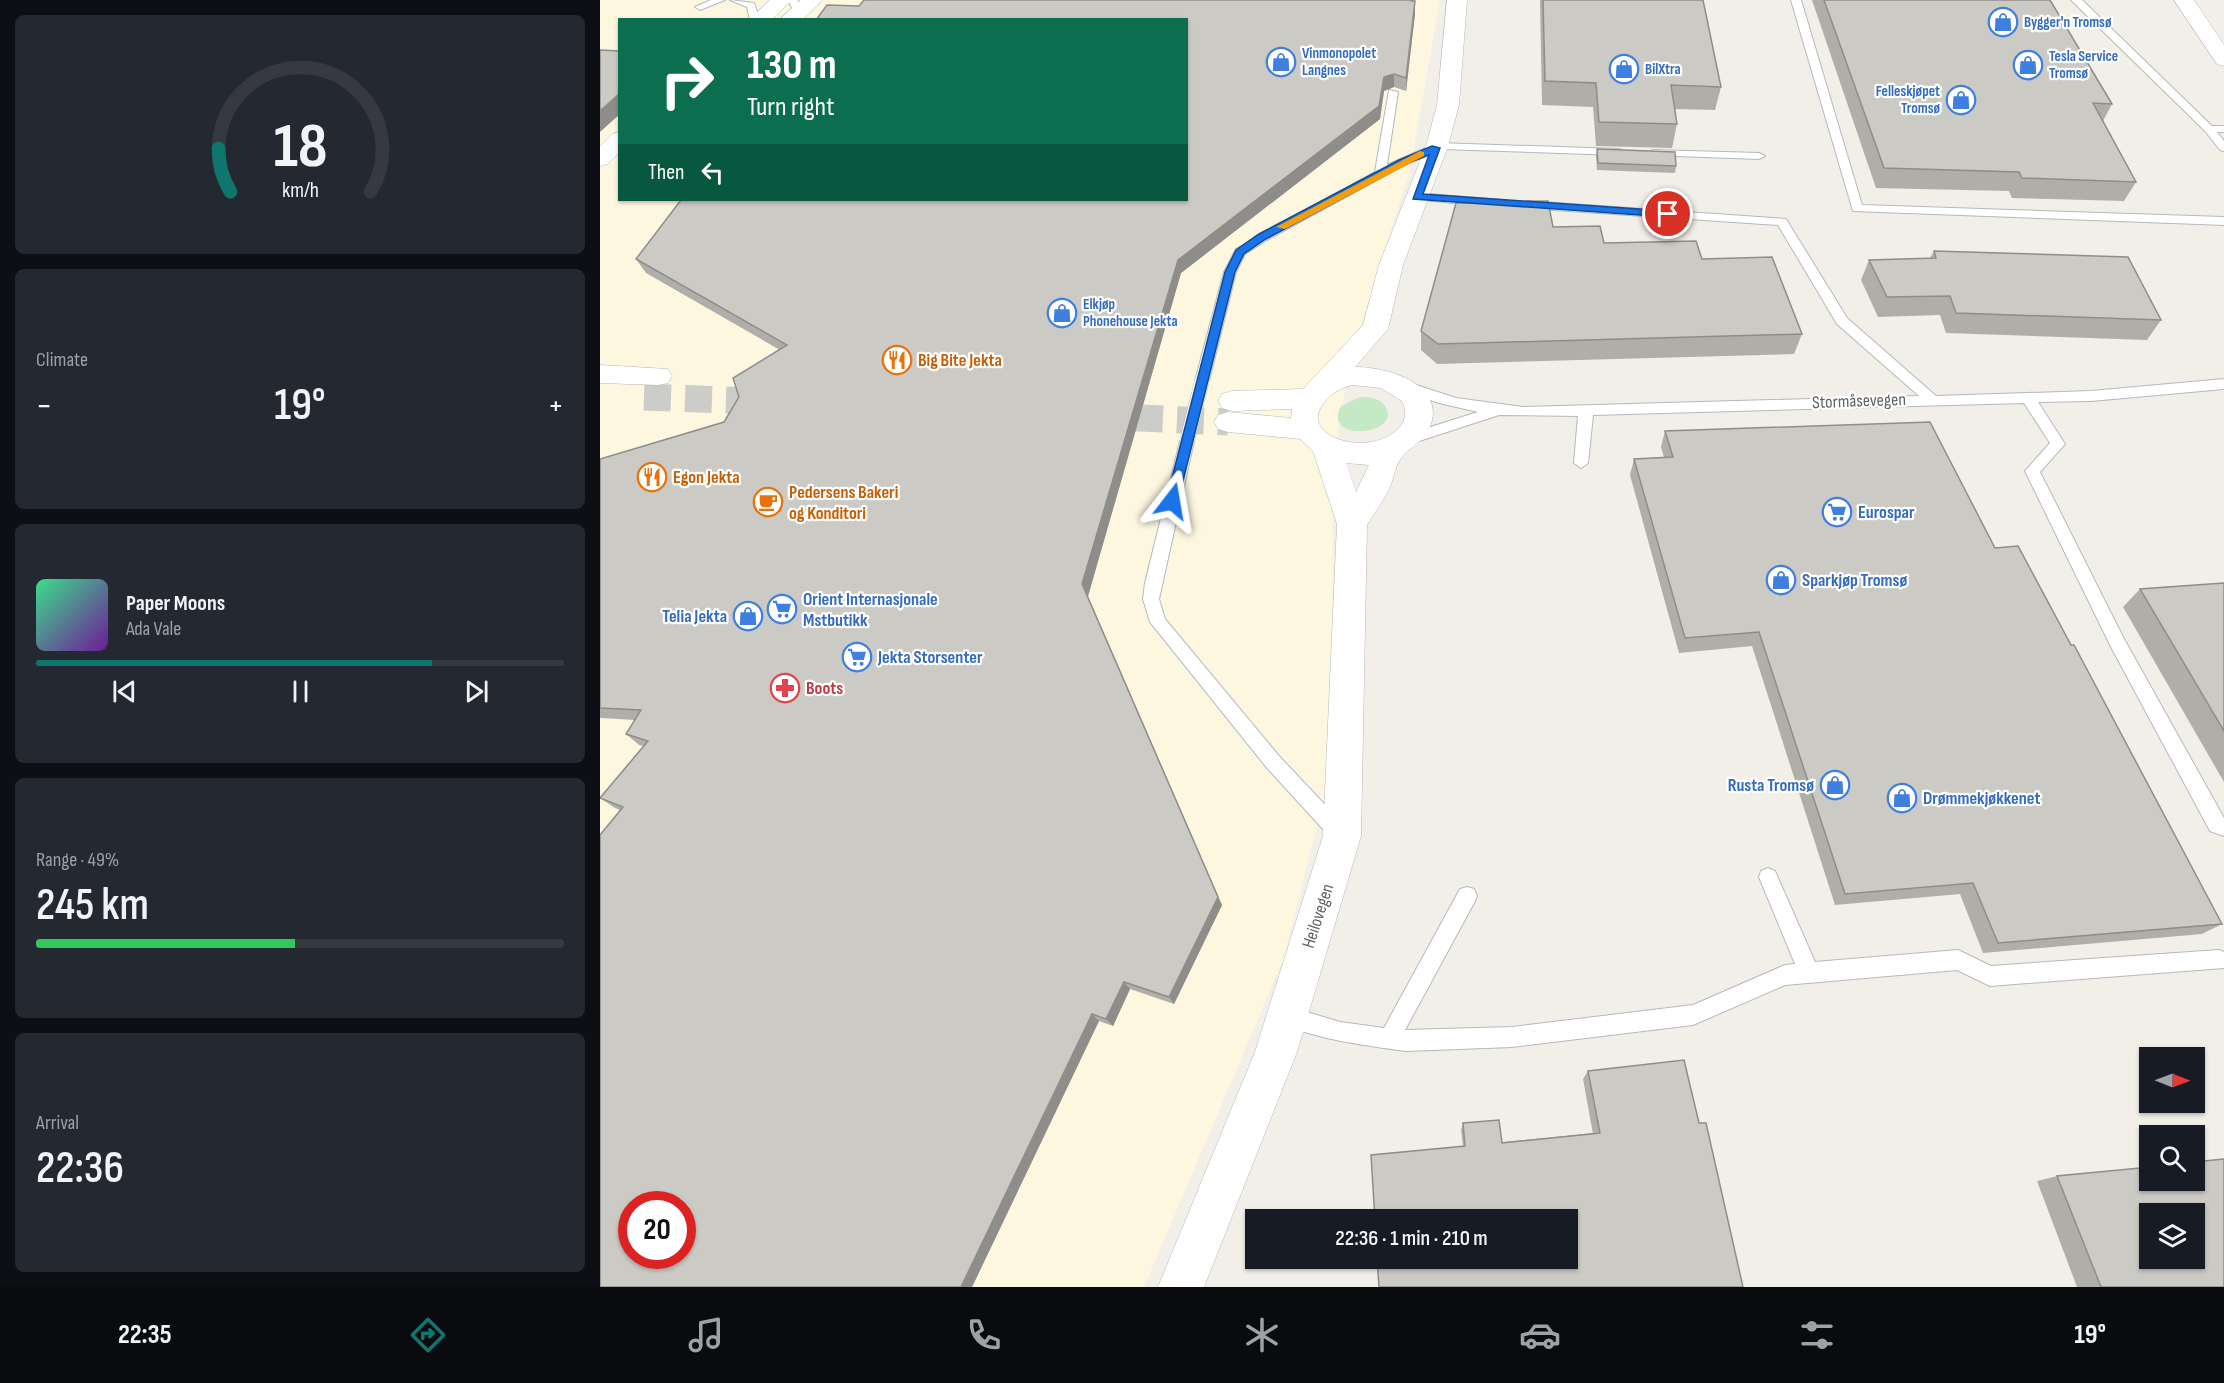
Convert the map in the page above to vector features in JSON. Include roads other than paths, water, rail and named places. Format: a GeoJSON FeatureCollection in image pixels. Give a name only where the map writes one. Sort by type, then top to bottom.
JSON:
{"type":"FeatureCollection","features":[{"type":"Feature","properties":{"kind":"street"},"geometry":{"type":"LineString","coordinates":[[760,18],[782,0]]}},
{"type":"Feature","properties":{"kind":"street"},"geometry":{"type":"LineString","coordinates":[[1388,360],[1391,265],[1436,147],[1448,105],[1456,0]]}},
{"type":"Feature","properties":{"kind":"street"},"geometry":{"type":"LineString","coordinates":[[2184,0],[2224,60]]}},
{"type":"Feature","properties":{"kind":"street"},"geometry":{"type":"LineString","coordinates":[[600,159],[618,141]]}},
{"type":"Feature","properties":{"kind":"street"},"geometry":{"type":"LineString","coordinates":[[600,180],[618,166]]}},
{"type":"Feature","properties":{"kind":"street"},"geometry":{"type":"LineString","coordinates":[[1366,335],[1388,360],[1414,398],[1418,411],[1417,424],[1386,457],[1368,500],[1352,524],[1305,411],[1317,392],[1366,335]]}},
{"type":"Feature","properties":{"kind":"street"},"geometry":{"type":"LineString","coordinates":[[1388,360],[1364,375],[1342,378],[1317,392],[1230,411],[1317,439],[1344,454],[1363,456],[1399,445]]}},
{"type":"Feature","properties":{"kind":"street"},"geometry":{"type":"LineString","coordinates":[[600,374],[651,386],[600,395]]}},
{"type":"Feature","properties":{"kind":"street","name":"Heilovegen"},"geometry":{"type":"LineString","coordinates":[[1181,1287],[1272,1063],[1342,836],[1352,524]]}},
{"type":"Feature","properties":{"kind":"lane"},"geometry":{"type":"LineString","coordinates":[[700,7],[720,0]]}},
{"type":"Feature","properties":{"kind":"lane"},"geometry":{"type":"LineString","coordinates":[[735,0],[751,5],[756,18]]}},
{"type":"Feature","properties":{"kind":"lane"},"geometry":{"type":"LineString","coordinates":[[1796,0],[1857,208],[2224,221]]}},
{"type":"Feature","properties":{"kind":"lane"},"geometry":{"type":"LineString","coordinates":[[2076,0],[2210,129],[2224,148]]}},
{"type":"Feature","properties":{"kind":"lane"},"geometry":{"type":"LineString","coordinates":[[1380,176],[1393,92]]}},
{"type":"Feature","properties":{"kind":"lane"},"geometry":{"type":"LineString","coordinates":[[2210,129],[2224,129]]}},
{"type":"Feature","properties":{"kind":"lane"},"geometry":{"type":"LineString","coordinates":[[1342,836],[1266,754],[1158,622],[1151,599],[1152,583],[1202,381],[1230,272],[1240,252],[1263,237],[1380,176],[1402,162],[1436,147],[1759,156]]}},
{"type":"Feature","properties":{"kind":"lane"},"geometry":{"type":"LineString","coordinates":[[1417,196],[1782,222],[1842,321],[1931,399]]}},
{"type":"Feature","properties":{"kind":"lane"},"geometry":{"type":"LineString","coordinates":[[1388,360],[1433,398],[1494,412]]}},
{"type":"Feature","properties":{"kind":"lane","name":"Stormåsevegen"},"geometry":{"type":"LineString","coordinates":[[1494,412],[2149,392],[2224,384]]}},
{"type":"Feature","properties":{"kind":"lane"},"geometry":{"type":"LineString","coordinates":[[2027,396],[2058,444],[2032,471],[2123,652],[2217,825],[2224,827]]}},
{"type":"Feature","properties":{"kind":"lane"},"geometry":{"type":"LineString","coordinates":[[1581,463],[1586,410]]}},
{"type":"Feature","properties":{"kind":"lane"},"geometry":{"type":"LineString","coordinates":[[1399,445],[1494,412]]}},
{"type":"Feature","properties":{"kind":"lane"},"geometry":{"type":"LineString","coordinates":[[1768,877],[1809,973]]}},
{"type":"Feature","properties":{"kind":"lane"},"geometry":{"type":"LineString","coordinates":[[1389,1039],[1467,896]]}},
{"type":"Feature","properties":{"kind":"lane"},"geometry":{"type":"LineString","coordinates":[[1287,1016],[1340,1032],[1406,1041],[1512,1037],[1693,1015],[1785,975],[1958,960],[1990,976],[2219,960]]}},
{"type":"Feature","properties":{"kind":"tunnel"},"geometry":{"type":"LineString","coordinates":[[644,397],[780,402]]}},
{"type":"Feature","properties":{"kind":"tunnel"},"geometry":{"type":"LineString","coordinates":[[1095,416],[1228,422]]}},
{"type":"Feature","properties":{"kind":"place","name":"Bygger'n Tromsø"},"geometry":{"type":"Point","coordinates":[2003,22]}},
{"type":"Feature","properties":{"kind":"place","name":"Vinmonopolet Langnes"},"geometry":{"type":"Point","coordinates":[1281,62]}},
{"type":"Feature","properties":{"kind":"place","name":"Tesla Service Tromsø"},"geometry":{"type":"Point","coordinates":[2028,65]}},
{"type":"Feature","properties":{"kind":"place","name":"BilXtra"},"geometry":{"type":"Point","coordinates":[1624,69]}},
{"type":"Feature","properties":{"kind":"place","name":"Felleskjøpet Tromsø"},"geometry":{"type":"Point","coordinates":[1961,100]}},
{"type":"Feature","properties":{"kind":"place","name":"Elkjøp Phonehouse Jekta"},"geometry":{"type":"Point","coordinates":[1062,313]}},
{"type":"Feature","properties":{"kind":"place","name":"Big Bite Jekta"},"geometry":{"type":"Point","coordinates":[897,360]}},
{"type":"Feature","properties":{"kind":"place","name":"Egon Jekta"},"geometry":{"type":"Point","coordinates":[652,477]}},
{"type":"Feature","properties":{"kind":"place","name":"Pedersens Bakeri og Konditori"},"geometry":{"type":"Point","coordinates":[768,502]}},
{"type":"Feature","properties":{"kind":"place","name":"Eurospar"},"geometry":{"type":"Point","coordinates":[1837,512]}},
{"type":"Feature","properties":{"kind":"place","name":"Sparkjøp Tromsø"},"geometry":{"type":"Point","coordinates":[1781,580]}},
{"type":"Feature","properties":{"kind":"place","name":"Orient Internasjonale Mstbutikk"},"geometry":{"type":"Point","coordinates":[782,609]}},
{"type":"Feature","properties":{"kind":"place","name":"Telia Jekta"},"geometry":{"type":"Point","coordinates":[748,616]}},
{"type":"Feature","properties":{"kind":"place","name":"Jekta Storsenter"},"geometry":{"type":"Point","coordinates":[857,657]}},
{"type":"Feature","properties":{"kind":"place","name":"Boots"},"geometry":{"type":"Point","coordinates":[785,688]}},
{"type":"Feature","properties":{"kind":"place","name":"Rusta Tromsø"},"geometry":{"type":"Point","coordinates":[1835,785]}},
{"type":"Feature","properties":{"kind":"place","name":"Drømmekjøkkenet"},"geometry":{"type":"Point","coordinates":[1902,798]}}]}
